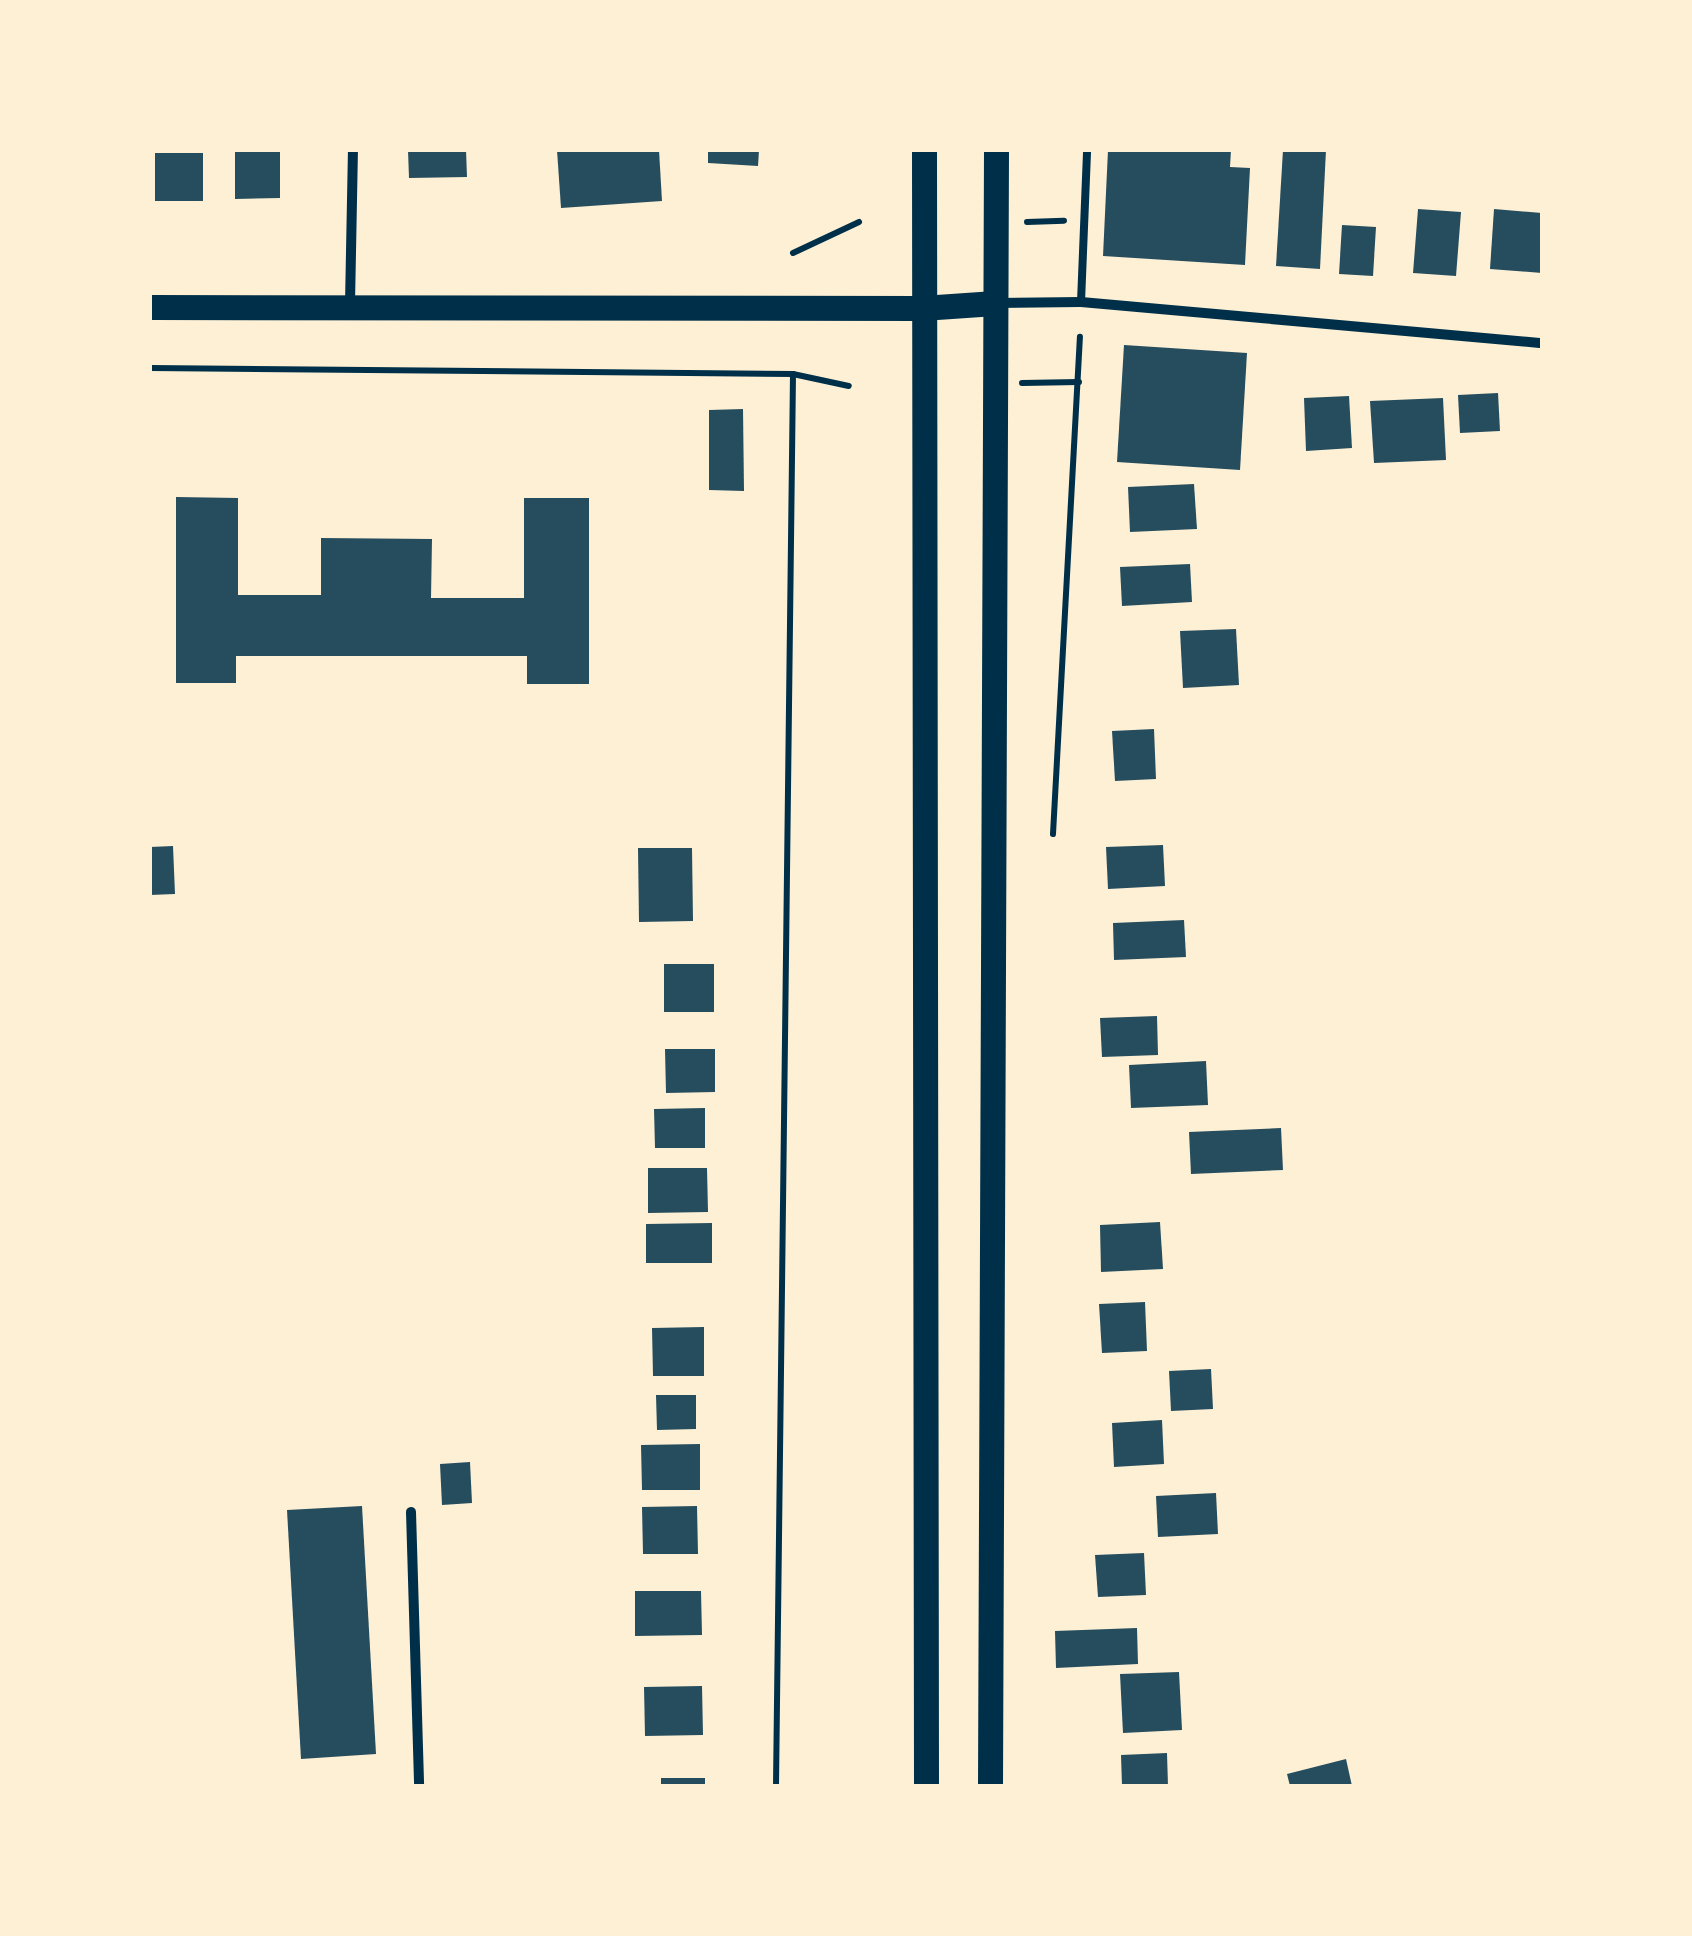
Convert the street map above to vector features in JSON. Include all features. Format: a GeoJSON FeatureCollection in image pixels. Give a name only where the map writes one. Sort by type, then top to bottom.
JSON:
{"type":"FeatureCollection","features":[{"type":"Feature","properties":{"kind":"main road"},"geometry":{"type":"LineString","coordinates":[[924,150],[926,1786]]}},
{"type":"Feature","properties":{"kind":"main road"},"geometry":{"type":"LineString","coordinates":[[990,1786],[996,150]]}},
{"type":"Feature","properties":{"kind":"main road"},"geometry":{"type":"LineString","coordinates":[[150,307],[922,308],[995,302]]}},
{"type":"Feature","properties":{"kind":"street"},"geometry":{"type":"LineString","coordinates":[[350,310],[353,150]]}},
{"type":"Feature","properties":{"kind":"street"},"geometry":{"type":"LineString","coordinates":[[995,302],[1082,302],[1542,343]]}},
{"type":"Feature","properties":{"kind":"street"},"geometry":{"type":"LineString","coordinates":[[410,1512],[419,1786]]}},
{"type":"Feature","properties":{"kind":"lane"},"geometry":{"type":"LineString","coordinates":[[1082,302],[1087,150]]}},
{"type":"Feature","properties":{"kind":"path"},"geometry":{"type":"LineString","coordinates":[[1026,222],[1085,221]]}},
{"type":"Feature","properties":{"kind":"path"},"geometry":{"type":"LineString","coordinates":[[793,253],[860,222]]}},
{"type":"Feature","properties":{"kind":"path"},"geometry":{"type":"LineString","coordinates":[[1053,834],[1080,337]]}},
{"type":"Feature","properties":{"kind":"path"},"geometry":{"type":"LineString","coordinates":[[150,368],[793,374],[850,386]]}},
{"type":"Feature","properties":{"kind":"path"},"geometry":{"type":"LineString","coordinates":[[776,1786],[793,374]]}},
{"type":"Feature","properties":{"kind":"path"},"geometry":{"type":"LineString","coordinates":[[1016,383],[1079,382]]}},
{"type":"Feature","properties":{"kind":"building"},"geometry":{"type":"Polygon","coordinates":[[[235,150],[280,150],[280,198],[235,199],[235,150]]]}},
{"type":"Feature","properties":{"kind":"building"},"geometry":{"type":"Polygon","coordinates":[[[408,150],[466,150],[467,177],[409,178],[408,150]]]}},
{"type":"Feature","properties":{"kind":"building"},"geometry":{"type":"Polygon","coordinates":[[[557,150],[659,150],[662,201],[561,208],[557,150]]]}},
{"type":"Feature","properties":{"kind":"building"},"geometry":{"type":"Polygon","coordinates":[[[708,150],[759,150],[758,166],[708,163],[708,150]]]}},
{"type":"Feature","properties":{"kind":"building"},"geometry":{"type":"Polygon","coordinates":[[[1108,150],[1231,150],[1230,167],[1250,168],[1245,265],[1103,256],[1108,150]]]}},
{"type":"Feature","properties":{"kind":"building"},"geometry":{"type":"Polygon","coordinates":[[[1283,150],[1326,150],[1320,269],[1276,266],[1283,150]]]}},
{"type":"Feature","properties":{"kind":"building"},"geometry":{"type":"Polygon","coordinates":[[[155,153],[203,153],[203,201],[155,201],[155,153]]]}},
{"type":"Feature","properties":{"kind":"building"},"geometry":{"type":"Polygon","coordinates":[[[1418,209],[1461,212],[1456,276],[1413,273],[1418,209]]]}},
{"type":"Feature","properties":{"kind":"building"},"geometry":{"type":"Polygon","coordinates":[[[1494,209],[1542,213],[1542,273],[1490,269],[1494,209]]]}},
{"type":"Feature","properties":{"kind":"building"},"geometry":{"type":"Polygon","coordinates":[[[1342,225],[1376,227],[1373,276],[1339,274],[1342,225]]]}},
{"type":"Feature","properties":{"kind":"building"},"geometry":{"type":"Polygon","coordinates":[[[1124,345],[1247,353],[1240,470],[1117,462],[1124,345]]]}},
{"type":"Feature","properties":{"kind":"building"},"geometry":{"type":"Polygon","coordinates":[[[1498,393],[1500,431],[1460,433],[1458,395],[1498,393]]]}},
{"type":"Feature","properties":{"kind":"building"},"geometry":{"type":"Polygon","coordinates":[[[1349,396],[1352,448],[1306,451],[1304,398],[1349,396]]]}},
{"type":"Feature","properties":{"kind":"building"},"geometry":{"type":"Polygon","coordinates":[[[1443,398],[1446,460],[1374,463],[1370,401],[1443,398]]]}},
{"type":"Feature","properties":{"kind":"building"},"geometry":{"type":"Polygon","coordinates":[[[743,409],[744,491],[709,490],[709,410],[743,409]]]}},
{"type":"Feature","properties":{"kind":"building"},"geometry":{"type":"Polygon","coordinates":[[[1194,484],[1197,529],[1130,532],[1128,487],[1194,484]]]}},
{"type":"Feature","properties":{"kind":"building"},"geometry":{"type":"Polygon","coordinates":[[[176,497],[238,498],[238,595],[321,595],[321,538],[432,539],[431,598],[524,598],[524,498],[589,498],[589,684],[527,684],[527,656],[236,656],[236,683],[176,683],[176,497]]]}},
{"type":"Feature","properties":{"kind":"building"},"geometry":{"type":"Polygon","coordinates":[[[1190,564],[1192,602],[1122,606],[1120,567],[1190,564]]]}},
{"type":"Feature","properties":{"kind":"building"},"geometry":{"type":"Polygon","coordinates":[[[1236,629],[1239,685],[1183,688],[1180,631],[1236,629]]]}},
{"type":"Feature","properties":{"kind":"building"},"geometry":{"type":"Polygon","coordinates":[[[1154,729],[1156,779],[1115,781],[1112,731],[1154,729]]]}},
{"type":"Feature","properties":{"kind":"building"},"geometry":{"type":"Polygon","coordinates":[[[1163,845],[1165,886],[1108,889],[1106,847],[1163,845]]]}},
{"type":"Feature","properties":{"kind":"building"},"geometry":{"type":"Polygon","coordinates":[[[173,846],[175,894],[150,895],[150,847],[173,846]]]}},
{"type":"Feature","properties":{"kind":"building"},"geometry":{"type":"Polygon","coordinates":[[[638,848],[692,848],[693,921],[639,922],[638,848]]]}},
{"type":"Feature","properties":{"kind":"building"},"geometry":{"type":"Polygon","coordinates":[[[1184,920],[1186,957],[1114,960],[1113,923],[1184,920]]]}},
{"type":"Feature","properties":{"kind":"building"},"geometry":{"type":"Polygon","coordinates":[[[664,964],[714,964],[714,1012],[664,1012],[664,964]]]}},
{"type":"Feature","properties":{"kind":"building"},"geometry":{"type":"Polygon","coordinates":[[[1157,1016],[1158,1055],[1102,1057],[1100,1018],[1157,1016]]]}},
{"type":"Feature","properties":{"kind":"building"},"geometry":{"type":"Polygon","coordinates":[[[665,1049],[715,1049],[715,1092],[666,1093],[665,1049]]]}},
{"type":"Feature","properties":{"kind":"building"},"geometry":{"type":"Polygon","coordinates":[[[1206,1061],[1208,1105],[1131,1108],[1129,1065],[1206,1061]]]}},
{"type":"Feature","properties":{"kind":"building"},"geometry":{"type":"Polygon","coordinates":[[[705,1108],[705,1148],[655,1148],[654,1109],[705,1108]]]}},
{"type":"Feature","properties":{"kind":"building"},"geometry":{"type":"Polygon","coordinates":[[[1281,1128],[1283,1170],[1191,1174],[1189,1132],[1281,1128]]]}},
{"type":"Feature","properties":{"kind":"building"},"geometry":{"type":"Polygon","coordinates":[[[648,1168],[707,1168],[708,1212],[648,1213],[648,1168]]]}},
{"type":"Feature","properties":{"kind":"building"},"geometry":{"type":"Polygon","coordinates":[[[1160,1222],[1163,1269],[1101,1272],[1100,1225],[1160,1222]]]}},
{"type":"Feature","properties":{"kind":"building"},"geometry":{"type":"Polygon","coordinates":[[[712,1223],[712,1263],[646,1263],[646,1224],[712,1223]]]}},
{"type":"Feature","properties":{"kind":"building"},"geometry":{"type":"Polygon","coordinates":[[[1145,1302],[1147,1351],[1102,1353],[1099,1304],[1145,1302]]]}},
{"type":"Feature","properties":{"kind":"building"},"geometry":{"type":"Polygon","coordinates":[[[704,1327],[704,1376],[653,1376],[652,1328],[704,1327]]]}},
{"type":"Feature","properties":{"kind":"building"},"geometry":{"type":"Polygon","coordinates":[[[1211,1369],[1213,1409],[1171,1411],[1169,1371],[1211,1369]]]}},
{"type":"Feature","properties":{"kind":"building"},"geometry":{"type":"Polygon","coordinates":[[[656,1395],[696,1395],[696,1429],[657,1430],[656,1395]]]}},
{"type":"Feature","properties":{"kind":"building"},"geometry":{"type":"Polygon","coordinates":[[[1162,1420],[1164,1464],[1114,1467],[1112,1423],[1162,1420]]]}},
{"type":"Feature","properties":{"kind":"building"},"geometry":{"type":"Polygon","coordinates":[[[700,1444],[700,1490],[642,1490],[641,1445],[700,1444]]]}},
{"type":"Feature","properties":{"kind":"building"},"geometry":{"type":"Polygon","coordinates":[[[470,1462],[472,1503],[442,1505],[440,1464],[470,1462]]]}},
{"type":"Feature","properties":{"kind":"building"},"geometry":{"type":"Polygon","coordinates":[[[1216,1493],[1218,1534],[1158,1537],[1156,1496],[1216,1493]]]}},
{"type":"Feature","properties":{"kind":"building"},"geometry":{"type":"Polygon","coordinates":[[[362,1506],[376,1754],[301,1759],[287,1510],[362,1506]]]}},
{"type":"Feature","properties":{"kind":"building"},"geometry":{"type":"Polygon","coordinates":[[[697,1506],[698,1554],[643,1554],[642,1507],[697,1506]]]}},
{"type":"Feature","properties":{"kind":"building"},"geometry":{"type":"Polygon","coordinates":[[[1144,1553],[1146,1595],[1098,1597],[1095,1555],[1144,1553]]]}},
{"type":"Feature","properties":{"kind":"building"},"geometry":{"type":"Polygon","coordinates":[[[635,1591],[701,1591],[702,1635],[635,1636],[635,1591]]]}},
{"type":"Feature","properties":{"kind":"building"},"geometry":{"type":"Polygon","coordinates":[[[1137,1628],[1138,1664],[1056,1668],[1055,1631],[1137,1628]]]}},
{"type":"Feature","properties":{"kind":"building"},"geometry":{"type":"Polygon","coordinates":[[[1179,1672],[1182,1730],[1123,1733],[1120,1674],[1179,1672]]]}},
{"type":"Feature","properties":{"kind":"building"},"geometry":{"type":"Polygon","coordinates":[[[702,1686],[703,1735],[645,1736],[644,1687],[702,1686]]]}},
{"type":"Feature","properties":{"kind":"building"},"geometry":{"type":"Polygon","coordinates":[[[1167,1753],[1168,1786],[1122,1786],[1121,1755],[1167,1753]]]}},
{"type":"Feature","properties":{"kind":"building"},"geometry":{"type":"Polygon","coordinates":[[[1346,1759],[1352,1786],[1290,1786],[1287,1774],[1346,1759]]]}},
{"type":"Feature","properties":{"kind":"building"},"geometry":{"type":"Polygon","coordinates":[[[661,1778],[705,1778],[705,1786],[661,1786],[661,1778]]]}}]}
